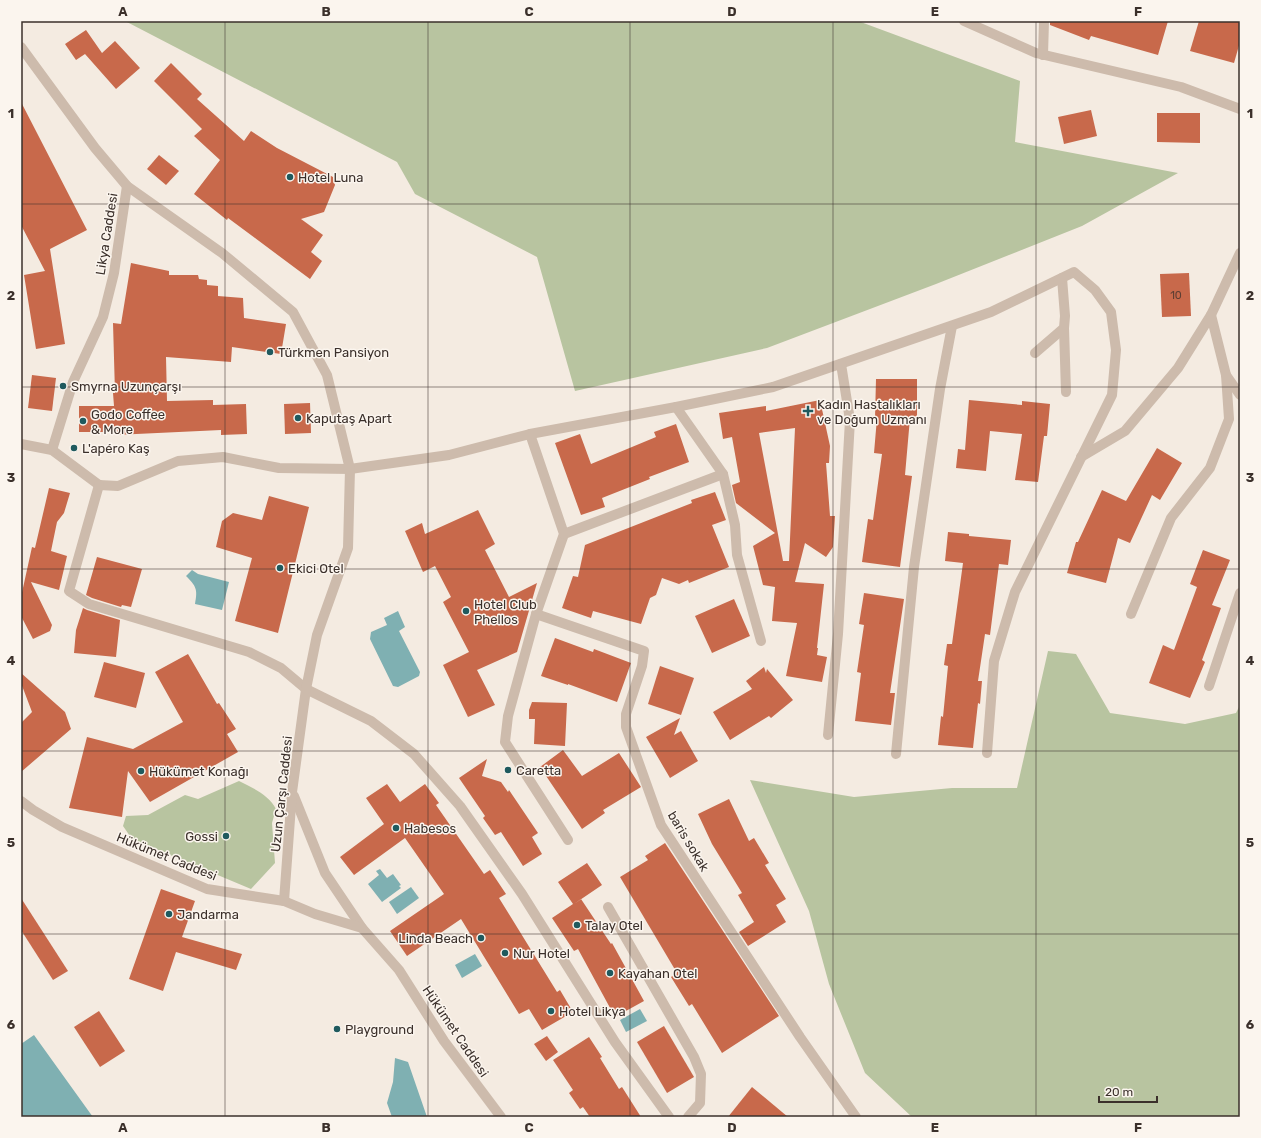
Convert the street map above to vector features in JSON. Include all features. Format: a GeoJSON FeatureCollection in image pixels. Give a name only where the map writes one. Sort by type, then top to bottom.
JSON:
{"type":"FeatureCollection","features":[{"type":"Feature","properties":{"kind":"street"},"geometry":{"type":"LineString","coordinates":[[964,21],[1036,53],[1181,87],[1240,109]]}},
{"type":"Feature","properties":{"kind":"street"},"geometry":{"type":"LineString","coordinates":[[1043,54],[1044,21]]}},
{"type":"Feature","properties":{"kind":"street","name":"Likya Caddesi"},"geometry":{"type":"LineString","coordinates":[[21,47],[95,148],[127,186],[114,273],[103,317],[73,382],[52,450]]}},
{"type":"Feature","properties":{"kind":"street","name":"Uzun Çarşı Caddesi"},"geometry":{"type":"LineString","coordinates":[[127,186],[222,253],[293,312],[327,375],[350,469],[348,548],[317,636],[306,689],[292,792],[284,901]]}},
{"type":"Feature","properties":{"kind":"street"},"geometry":{"type":"LineString","coordinates":[[1081,457],[1125,430],[1178,368],[1211,315],[1240,253]]}},
{"type":"Feature","properties":{"kind":"street"},"geometry":{"type":"LineString","coordinates":[[21,444],[52,450],[99,485],[118,486],[178,461],[223,457],[279,468],[350,469],[449,455],[530,434],[676,407],[773,387],[991,312],[1074,272],[1096,290],[1111,312],[1116,350],[1112,395],[1015,592],[994,661],[987,753]]}},
{"type":"Feature","properties":{"kind":"street"},"geometry":{"type":"LineString","coordinates":[[1062,278],[1066,392]]}},
{"type":"Feature","properties":{"kind":"street"},"geometry":{"type":"LineString","coordinates":[[1131,614],[1171,518],[1210,468],[1229,419],[1226,375],[1211,315]]}},
{"type":"Feature","properties":{"kind":"street"},"geometry":{"type":"LineString","coordinates":[[896,754],[914,567],[940,389],[952,326]]}},
{"type":"Feature","properties":{"kind":"street"},"geometry":{"type":"LineString","coordinates":[[1035,353],[1064,328]]}},
{"type":"Feature","properties":{"kind":"street"},"geometry":{"type":"LineString","coordinates":[[828,735],[838,634],[850,420],[841,364]]}},
{"type":"Feature","properties":{"kind":"street"},"geometry":{"type":"LineString","coordinates":[[1226,375],[1240,395]]}},
{"type":"Feature","properties":{"kind":"street"},"geometry":{"type":"LineString","coordinates":[[676,407],[724,474],[736,525],[737,555],[761,641]]}},
{"type":"Feature","properties":{"kind":"street"},"geometry":{"type":"LineString","coordinates":[[530,434],[564,534],[536,614],[508,716],[505,742],[568,840]]}},
{"type":"Feature","properties":{"kind":"street"},"geometry":{"type":"LineString","coordinates":[[564,534],[724,474]]}},
{"type":"Feature","properties":{"kind":"street"},"geometry":{"type":"LineString","coordinates":[[99,485],[69,591],[89,604],[249,652],[281,668],[306,689],[371,721],[414,754],[460,806],[522,894],[615,1042],[669,1117]]}},
{"type":"Feature","properties":{"kind":"street"},"geometry":{"type":"LineString","coordinates":[[1209,686],[1240,593]]}},
{"type":"Feature","properties":{"kind":"street","name":"baris sokak"},"geometry":{"type":"LineString","coordinates":[[536,614],[644,651],[642,666],[626,714],[626,727],[662,825],[800,1037],[856,1117]]}},
{"type":"Feature","properties":{"kind":"street"},"geometry":{"type":"LineString","coordinates":[[292,792],[324,873],[362,928]]}},
{"type":"Feature","properties":{"kind":"street","name":"Hükümet Caddesi"},"geometry":{"type":"LineString","coordinates":[[21,801],[62,827],[206,889],[284,901],[315,914],[362,928],[399,970],[444,1041],[501,1117]]}},
{"type":"Feature","properties":{"kind":"street"},"geometry":{"type":"LineString","coordinates":[[608,907],[694,1057],[702,1074],[700,1103],[688,1117]]}},
{"type":"Feature","properties":{"kind":"green space"},"geometry":{"type":"Polygon","coordinates":[[[125,21],[858,21],[1020,81],[1015,142],[1178,173],[1082,226],[936,284],[767,348],[575,391],[537,257],[415,194],[397,162],[125,21]]]}},
{"type":"Feature","properties":{"kind":"green space"},"geometry":{"type":"Polygon","coordinates":[[[1048,651],[1076,654],[1110,713],[1185,724],[1236,713],[1240,705],[1240,1117],[912,1117],[865,1073],[829,984],[809,911],[750,780],[854,797],[952,788],[1017,788],[1048,651]]]}},
{"type":"Feature","properties":{"kind":"green space"},"geometry":{"type":"Polygon","coordinates":[[[239,781],[265,796],[276,809],[272,823],[275,863],[251,889],[132,839],[123,826],[126,816],[148,815],[185,795],[198,799],[239,781]]]}},
{"type":"Feature","properties":{"kind":"water"},"geometry":{"type":"Polygon","coordinates":[[[192,570],[198,574],[229,582],[222,610],[195,604],[196,591],[192,582],[186,576],[192,570]]]}},
{"type":"Feature","properties":{"kind":"water"},"geometry":{"type":"Polygon","coordinates":[[[398,611],[405,627],[399,631],[420,672],[419,676],[398,687],[393,686],[370,639],[371,632],[387,625],[384,618],[398,611]]]}},
{"type":"Feature","properties":{"kind":"water"},"geometry":{"type":"Polygon","coordinates":[[[380,869],[387,878],[393,874],[401,885],[399,886],[401,888],[382,902],[368,884],[379,875],[376,871],[380,869]]]}},
{"type":"Feature","properties":{"kind":"water"},"geometry":{"type":"Polygon","coordinates":[[[411,887],[419,898],[397,914],[389,902],[411,887]]]}},
{"type":"Feature","properties":{"kind":"water"},"geometry":{"type":"Polygon","coordinates":[[[475,954],[482,966],[462,978],[455,965],[475,954]]]}},
{"type":"Feature","properties":{"kind":"water"},"geometry":{"type":"Polygon","coordinates":[[[640,1009],[647,1021],[626,1032],[620,1020],[640,1009]]]}},
{"type":"Feature","properties":{"kind":"water"},"geometry":{"type":"Polygon","coordinates":[[[34,1035],[93,1117],[21,1117],[21,1044],[34,1035]]]}},
{"type":"Feature","properties":{"kind":"water"},"geometry":{"type":"Polygon","coordinates":[[[395,1058],[408,1062],[427,1117],[392,1117],[387,1103],[393,1082],[395,1058]]]}},
{"type":"Feature","properties":{"kind":"building"},"geometry":{"type":"Polygon","coordinates":[[[1050,21],[1168,21],[1158,55],[1091,36],[1089,40],[1050,25],[1050,21]]]}},
{"type":"Feature","properties":{"kind":"building"},"geometry":{"type":"Polygon","coordinates":[[[1199,21],[1240,21],[1240,42],[1234,63],[1190,51],[1199,21]]]}},
{"type":"Feature","properties":{"kind":"building"},"geometry":{"type":"Polygon","coordinates":[[[86,30],[102,53],[115,41],[140,68],[116,89],[85,54],[76,60],[65,44],[86,30]]]}},
{"type":"Feature","properties":{"kind":"building"},"geometry":{"type":"Polygon","coordinates":[[[171,63],[202,94],[197,99],[244,141],[251,131],[277,148],[333,177],[335,185],[324,212],[301,219],[323,235],[311,252],[322,261],[310,279],[228,218],[227,220],[194,194],[220,160],[194,136],[202,129],[154,81],[171,63]]]}},
{"type":"Feature","properties":{"kind":"building"},"geometry":{"type":"Polygon","coordinates":[[[21,102],[87,230],[50,249],[65,344],[36,349],[24,275],[45,271],[21,225],[21,102]]]}},
{"type":"Feature","properties":{"kind":"building"},"geometry":{"type":"Polygon","coordinates":[[[1091,110],[1097,136],[1064,144],[1058,117],[1091,110]]]}},
{"type":"Feature","properties":{"kind":"building"},"geometry":{"type":"Polygon","coordinates":[[[1157,113],[1200,113],[1200,143],[1157,142],[1157,113]]]}},
{"type":"Feature","properties":{"kind":"building"},"geometry":{"type":"Polygon","coordinates":[[[159,155],[179,171],[166,185],[147,169],[159,155]]]}},
{"type":"Feature","properties":{"kind":"building"},"geometry":{"type":"Polygon","coordinates":[[[131,263],[169,271],[169,275],[198,275],[199,279],[207,280],[207,285],[218,286],[218,296],[243,298],[244,318],[286,324],[281,354],[232,347],[231,362],[166,357],[167,401],[213,400],[213,405],[246,404],[247,434],[221,435],[221,430],[115,435],[115,432],[79,432],[79,406],[114,406],[113,323],[121,324],[131,263]]]}},
{"type":"Feature","properties":{"kind":"building"},"geometry":{"type":"Polygon","coordinates":[[[1189,273],[1191,316],[1162,317],[1160,274],[1189,273]]]}},
{"type":"Feature","properties":{"kind":"building"},"geometry":{"type":"Polygon","coordinates":[[[32,375],[56,378],[52,411],[28,408],[32,375]]]}},
{"type":"Feature","properties":{"kind":"building"},"geometry":{"type":"Polygon","coordinates":[[[876,379],[917,379],[917,418],[910,418],[905,475],[912,476],[900,567],[862,562],[868,519],[873,520],[882,454],[874,453],[877,418],[875,418],[876,379]]]}},
{"type":"Feature","properties":{"kind":"building"},"geometry":{"type":"Polygon","coordinates":[[[820,400],[830,446],[829,463],[826,463],[830,516],[835,516],[833,547],[826,557],[805,543],[795,582],[824,584],[817,648],[817,655],[827,657],[822,682],[786,676],[797,623],[772,621],[775,587],[763,585],[753,546],[775,533],[736,503],[732,485],[740,482],[732,437],[723,439],[719,413],[766,406],[766,411],[820,400]],[[795,428],[759,433],[783,561],[789,561],[795,428]]]}},
{"type":"Feature","properties":{"kind":"building"},"geometry":{"type":"Polygon","coordinates":[[[969,400],[1022,405],[1022,401],[1050,404],[1047,436],[1044,436],[1038,482],[1015,480],[1022,434],[990,431],[986,471],[956,468],[958,449],[965,450],[969,400]]]}},
{"type":"Feature","properties":{"kind":"building","name":"Kaputaş Apart"},"geometry":{"type":"Polygon","coordinates":[[[310,403],[311,433],[285,434],[284,404],[310,403]]]}},
{"type":"Feature","properties":{"kind":"building"},"geometry":{"type":"Polygon","coordinates":[[[676,424],[689,462],[649,477],[650,479],[602,498],[605,507],[581,515],[555,443],[580,434],[591,464],[656,437],[654,432],[676,424]]]}},
{"type":"Feature","properties":{"kind":"building"},"geometry":{"type":"Polygon","coordinates":[[[1157,448],[1182,463],[1160,500],[1152,495],[1130,543],[1118,538],[1106,583],[1067,573],[1076,542],[1078,542],[1102,490],[1126,501],[1157,448]]]}},
{"type":"Feature","properties":{"kind":"building"},"geometry":{"type":"Polygon","coordinates":[[[49,488],[70,493],[64,513],[57,522],[51,551],[67,556],[59,590],[31,582],[52,625],[50,631],[33,639],[21,616],[21,597],[32,547],[35,548],[49,488]]]}},
{"type":"Feature","properties":{"kind":"building"},"geometry":{"type":"Polygon","coordinates":[[[715,492],[726,520],[712,525],[729,567],[689,583],[688,580],[679,584],[662,578],[656,595],[650,598],[641,624],[593,611],[591,618],[562,608],[573,576],[578,577],[585,545],[692,503],[691,500],[715,492]]]}},
{"type":"Feature","properties":{"kind":"building","name":"Ekici Otel"},"geometry":{"type":"Polygon","coordinates":[[[269,496],[309,507],[278,633],[235,621],[252,558],[216,547],[222,521],[233,513],[262,520],[269,496]]]}},
{"type":"Feature","properties":{"kind":"building","name":"Hotel Club Phellos"},"geometry":{"type":"Polygon","coordinates":[[[478,510],[495,544],[485,550],[509,597],[537,583],[517,652],[477,670],[495,705],[468,717],[443,665],[469,652],[443,602],[451,597],[435,566],[423,572],[405,531],[422,523],[425,534],[478,510]]]}},
{"type":"Feature","properties":{"kind":"building"},"geometry":{"type":"Polygon","coordinates":[[[948,532],[969,534],[969,536],[1011,540],[1008,565],[999,564],[990,635],[985,634],[978,681],[982,681],[980,704],[978,703],[973,748],[938,745],[941,716],[943,717],[948,666],[944,665],[947,644],[952,644],[963,563],[945,561],[948,532]]]}},
{"type":"Feature","properties":{"kind":"building"},"geometry":{"type":"Polygon","coordinates":[[[1203,550],[1230,560],[1212,605],[1221,608],[1202,660],[1205,662],[1190,698],[1149,683],[1163,645],[1174,650],[1197,587],[1190,584],[1203,550]]]}},
{"type":"Feature","properties":{"kind":"building"},"geometry":{"type":"Polygon","coordinates":[[[97,557],[142,569],[131,607],[122,605],[121,607],[86,595],[97,557]]]}},
{"type":"Feature","properties":{"kind":"building"},"geometry":{"type":"Polygon","coordinates":[[[864,593],[904,599],[890,693],[895,693],[891,725],[855,721],[861,673],[857,672],[864,625],[859,624],[864,593]]]}},
{"type":"Feature","properties":{"kind":"building"},"geometry":{"type":"Polygon","coordinates":[[[734,599],[750,636],[712,653],[695,616],[734,599]]]}},
{"type":"Feature","properties":{"kind":"building"},"geometry":{"type":"Polygon","coordinates":[[[83,608],[120,620],[116,657],[74,653],[76,630],[83,608]]]}},
{"type":"Feature","properties":{"kind":"building"},"geometry":{"type":"Polygon","coordinates":[[[555,638],[593,652],[594,649],[631,663],[617,702],[541,676],[555,638]]]}},
{"type":"Feature","properties":{"kind":"building","name":"Hükümet Konağı"},"geometry":{"type":"Polygon","coordinates":[[[188,654],[217,704],[219,703],[236,729],[227,734],[238,752],[150,802],[128,771],[122,817],[69,808],[87,737],[133,749],[183,722],[155,672],[188,654]]]}},
{"type":"Feature","properties":{"kind":"building"},"geometry":{"type":"Polygon","coordinates":[[[104,662],[145,673],[136,708],[94,697],[104,662]]]}},
{"type":"Feature","properties":{"kind":"building"},"geometry":{"type":"Polygon","coordinates":[[[660,666],[694,678],[681,715],[648,704],[660,666]]]}},
{"type":"Feature","properties":{"kind":"building"},"geometry":{"type":"Polygon","coordinates":[[[764,667],[766,673],[767,669],[793,700],[771,718],[769,716],[730,740],[713,712],[752,689],[746,681],[764,667]]]}},
{"type":"Feature","properties":{"kind":"building"},"geometry":{"type":"Polygon","coordinates":[[[21,673],[65,712],[71,729],[21,772],[21,723],[32,712],[21,683],[21,673]]]}},
{"type":"Feature","properties":{"kind":"building"},"geometry":{"type":"Polygon","coordinates":[[[532,702],[567,703],[565,746],[534,744],[535,719],[529,719],[529,710],[532,702]]]}},
{"type":"Feature","properties":{"kind":"building"},"geometry":{"type":"Polygon","coordinates":[[[680,718],[674,735],[681,731],[698,761],[670,778],[646,737],[680,718]]]}},
{"type":"Feature","properties":{"kind":"building"},"geometry":{"type":"Polygon","coordinates":[[[563,750],[582,776],[619,753],[641,787],[603,810],[605,813],[582,829],[540,767],[563,750]]]}},
{"type":"Feature","properties":{"kind":"building"},"geometry":{"type":"Polygon","coordinates":[[[487,759],[482,776],[501,782],[508,792],[509,790],[538,833],[532,837],[542,854],[523,866],[501,832],[495,835],[483,818],[485,816],[459,778],[487,759]]]}},
{"type":"Feature","properties":{"kind":"building"},"geometry":{"type":"Polygon","coordinates":[[[387,784],[400,802],[425,784],[439,803],[436,805],[484,874],[490,870],[506,894],[499,898],[557,992],[560,990],[573,1012],[542,1030],[529,1009],[519,1014],[461,919],[407,956],[390,931],[444,894],[405,838],[354,875],[340,857],[384,824],[366,798],[387,784]]]}},
{"type":"Feature","properties":{"kind":"building"},"geometry":{"type":"Polygon","coordinates":[[[729,799],[749,841],[754,838],[769,863],[765,865],[786,899],[776,905],[786,922],[748,946],[739,932],[754,922],[738,895],[742,893],[712,844],[698,814],[729,799]]]}},
{"type":"Feature","properties":{"kind":"building"},"geometry":{"type":"Polygon","coordinates":[[[665,843],[779,1016],[722,1053],[692,1004],[689,1006],[671,977],[677,973],[620,877],[648,860],[645,856],[665,843]]]}},
{"type":"Feature","properties":{"kind":"building"},"geometry":{"type":"Polygon","coordinates":[[[587,863],[602,885],[581,899],[611,944],[612,943],[644,1001],[615,1017],[578,949],[574,951],[552,918],[573,904],[558,882],[587,863]]]}},
{"type":"Feature","properties":{"kind":"building"},"geometry":{"type":"Polygon","coordinates":[[[161,889],[195,901],[182,937],[242,954],[236,970],[176,952],[163,991],[129,979],[161,889]]]}},
{"type":"Feature","properties":{"kind":"building"},"geometry":{"type":"Polygon","coordinates":[[[21,898],[68,971],[53,980],[21,930],[21,898]]]}},
{"type":"Feature","properties":{"kind":"building"},"geometry":{"type":"Polygon","coordinates":[[[99,1011],[125,1051],[100,1067],[74,1027],[99,1011]]]}},
{"type":"Feature","properties":{"kind":"building"},"geometry":{"type":"Polygon","coordinates":[[[664,1026],[694,1077],[667,1093],[637,1042],[664,1026]]]}},
{"type":"Feature","properties":{"kind":"building"},"geometry":{"type":"Polygon","coordinates":[[[547,1036],[558,1052],[546,1061],[534,1044],[547,1036]]]}},
{"type":"Feature","properties":{"kind":"building"},"geometry":{"type":"Polygon","coordinates":[[[589,1037],[602,1057],[600,1058],[619,1089],[622,1087],[641,1117],[590,1117],[583,1107],[580,1109],[569,1093],[573,1090],[553,1060],[589,1037]]]}},
{"type":"Feature","properties":{"kind":"building"},"geometry":{"type":"Polygon","coordinates":[[[752,1087],[788,1117],[728,1117],[752,1087]]]}},
{"type":"Feature","properties":{"kind":"place","name":"Hotel Luna"},"geometry":{"type":"Point","coordinates":[290,177]}},
{"type":"Feature","properties":{"kind":"place","name":"Türkmen Pansiyon"},"geometry":{"type":"Point","coordinates":[270,352]}},
{"type":"Feature","properties":{"kind":"place","name":"Smyrna Uzunçarşı"},"geometry":{"type":"Point","coordinates":[63,386]}},
{"type":"Feature","properties":{"kind":"place","name":"Kadın Hastalıkları ve Doğum Uzmanı"},"geometry":{"type":"Point","coordinates":[808,411]}},
{"type":"Feature","properties":{"kind":"place","name":"Kaputaş Apart"},"geometry":{"type":"Point","coordinates":[298,418]}},
{"type":"Feature","properties":{"kind":"place","name":"Godo Coffee & More"},"geometry":{"type":"Point","coordinates":[83,421]}},
{"type":"Feature","properties":{"kind":"place","name":"L'apéro Kaş"},"geometry":{"type":"Point","coordinates":[74,448]}},
{"type":"Feature","properties":{"kind":"place","name":"Ekici Otel"},"geometry":{"type":"Point","coordinates":[280,568]}},
{"type":"Feature","properties":{"kind":"place","name":"Hotel Club Phellos"},"geometry":{"type":"Point","coordinates":[466,611]}},
{"type":"Feature","properties":{"kind":"place","name":"Caretta"},"geometry":{"type":"Point","coordinates":[508,770]}},
{"type":"Feature","properties":{"kind":"place","name":"Hükümet Konağı"},"geometry":{"type":"Point","coordinates":[141,771]}},
{"type":"Feature","properties":{"kind":"place","name":"Habesos"},"geometry":{"type":"Point","coordinates":[396,828]}},
{"type":"Feature","properties":{"kind":"place","name":"Gossi"},"geometry":{"type":"Point","coordinates":[226,836]}},
{"type":"Feature","properties":{"kind":"place","name":"Jandarma"},"geometry":{"type":"Point","coordinates":[169,914]}},
{"type":"Feature","properties":{"kind":"place","name":"Talay Otel"},"geometry":{"type":"Point","coordinates":[577,925]}},
{"type":"Feature","properties":{"kind":"place","name":"Linda Beach"},"geometry":{"type":"Point","coordinates":[481,938]}},
{"type":"Feature","properties":{"kind":"place","name":"Nur Hotel"},"geometry":{"type":"Point","coordinates":[505,953]}},
{"type":"Feature","properties":{"kind":"place","name":"Kayahan Otel"},"geometry":{"type":"Point","coordinates":[610,973]}},
{"type":"Feature","properties":{"kind":"place","name":"Hotel Likya"},"geometry":{"type":"Point","coordinates":[551,1011]}},
{"type":"Feature","properties":{"kind":"place","name":"Playground"},"geometry":{"type":"Point","coordinates":[337,1029]}}]}
